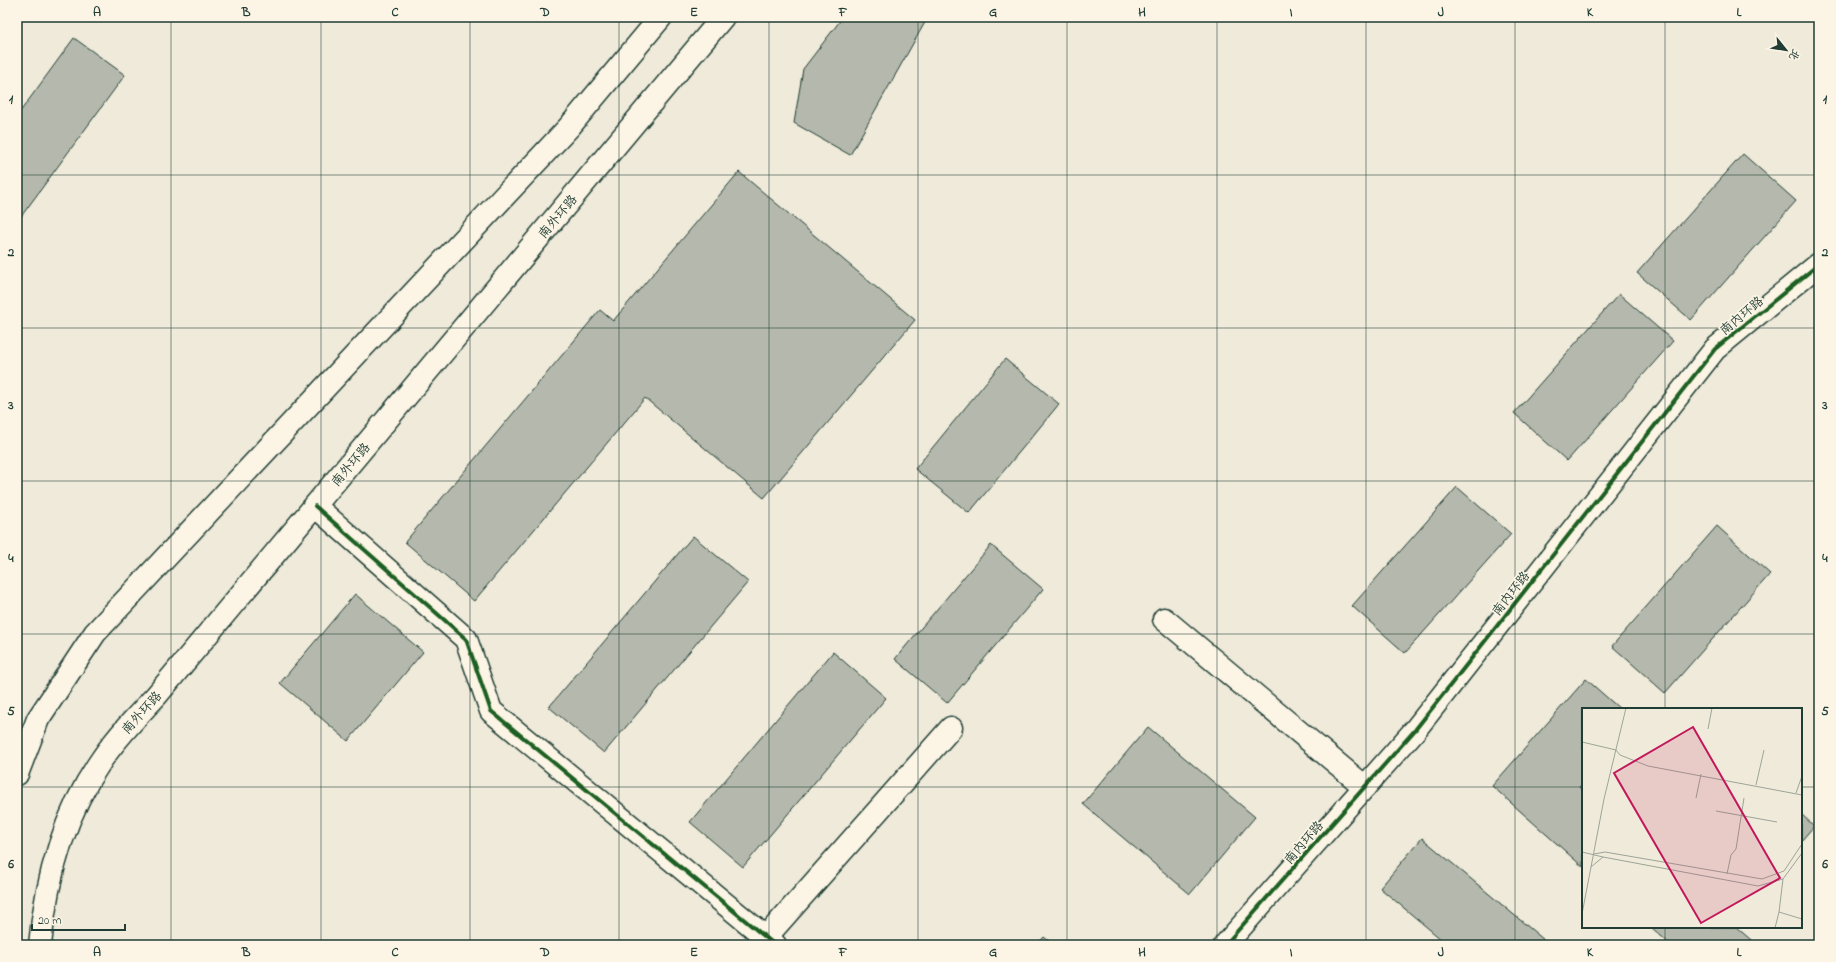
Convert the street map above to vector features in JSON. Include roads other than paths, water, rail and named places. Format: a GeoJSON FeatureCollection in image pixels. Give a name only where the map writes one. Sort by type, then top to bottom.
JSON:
{"type":"FeatureCollection","features":[{"type":"Feature","properties":{"kind":"main road"},"geometry":{"type":"LineString","coordinates":[[17,774],[38,719],[95,633],[565,132],[661,17]]}},
{"type":"Feature","properties":{"kind":"main road","name":"南外环路"},"geometry":{"type":"LineString","coordinates":[[40,945],[42,915],[50,874],[64,834],[81,796],[102,760],[127,727],[156,696],[724,17]]}},
{"type":"Feature","properties":{"kind":"main road","name":"南内环路"},"geometry":{"type":"LineString","coordinates":[[1225,945],[1415,730],[1716,349],[1819,264]]}},
{"type":"Feature","properties":{"kind":"main road"},"geometry":{"type":"LineString","coordinates":[[315,506],[466,639],[491,711],[766,942],[950,728]]}},
{"type":"Feature","properties":{"kind":"main road"},"geometry":{"type":"LineString","coordinates":[[1164,619],[1365,787]]}}]}
